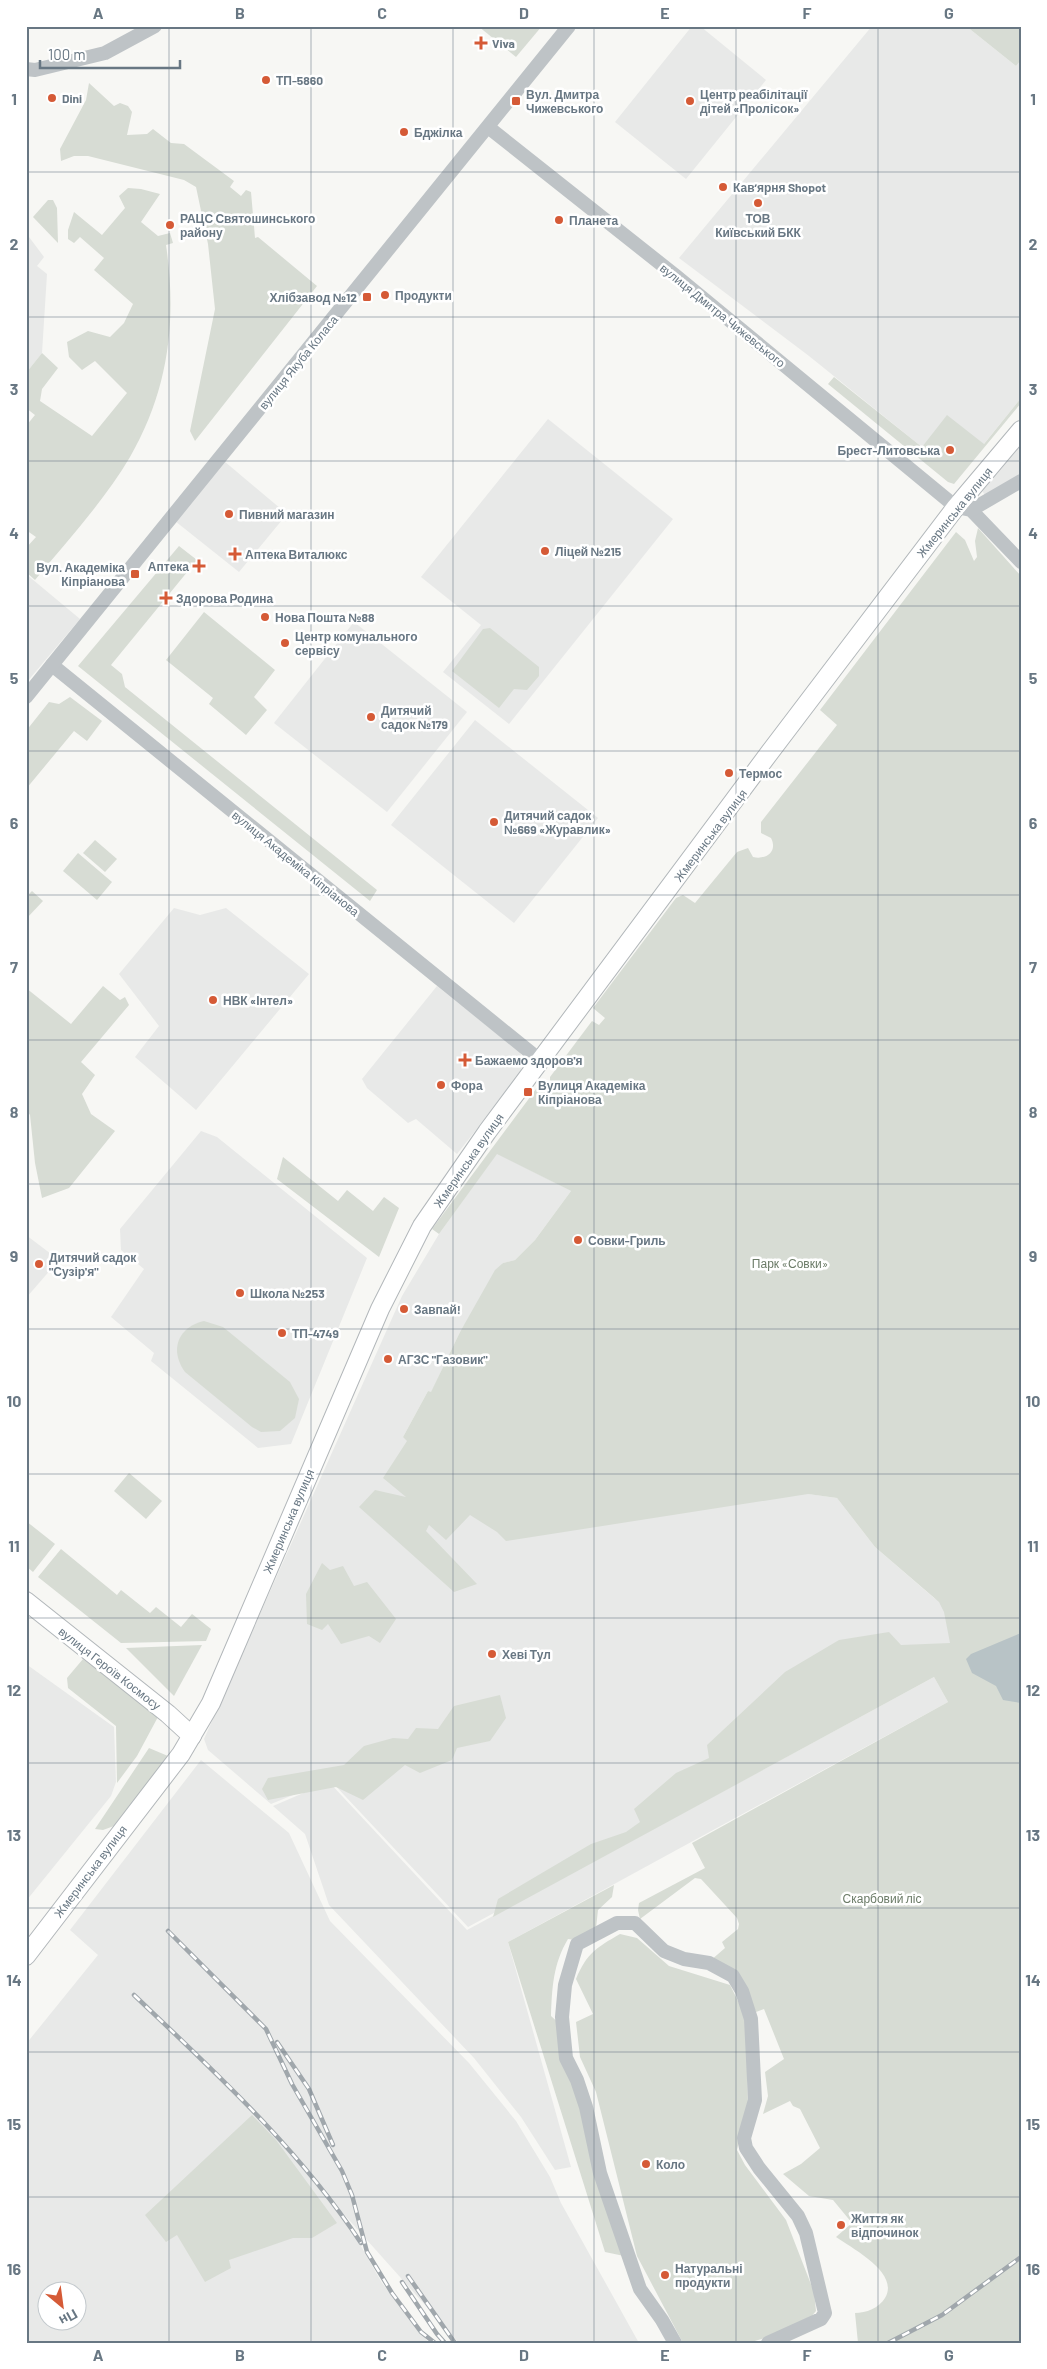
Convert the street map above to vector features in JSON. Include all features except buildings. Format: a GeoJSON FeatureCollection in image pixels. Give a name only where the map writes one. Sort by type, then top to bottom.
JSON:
{"type":"FeatureCollection","features":[{"type":"Feature","properties":{"kind":"main road","name":"Жмеринська вулиця"},"geometry":{"type":"LineString","coordinates":[[26,1956],[181,1754],[211,1703],[380,1309],[412,1243],[482,1140],[541,1061],[1021,430]]}},
{"type":"Feature","properties":{"kind":"main road","name":"вулиця Героїв Космосу"},"geometry":{"type":"LineString","coordinates":[[26,1601],[168,1714],[192,1736]]}},
{"type":"Feature","properties":{"kind":"street"},"geometry":{"type":"LineString","coordinates":[[26,69],[35,70],[106,52],[155,26]]}},
{"type":"Feature","properties":{"kind":"street","name":"вулиця Якуба Коласа"},"geometry":{"type":"LineString","coordinates":[[26,697],[569,26]]}},
{"type":"Feature","properties":{"kind":"street","name":"вулиця Дмитра Чижевського"},"geometry":{"type":"LineString","coordinates":[[488,128],[676,276],[963,508],[1021,562]]}},
{"type":"Feature","properties":{"kind":"street"},"geometry":{"type":"LineString","coordinates":[[963,508],[1021,480]]}},
{"type":"Feature","properties":{"kind":"street","name":"вулиця Академіка Кіпріанова"},"geometry":{"type":"LineString","coordinates":[[52,665],[541,1061]]}},
{"type":"Feature","properties":{"kind":"street"},"geometry":{"type":"LineString","coordinates":[[674,2343],[662,2320],[640,2289],[600,2174],[586,2107],[577,2080],[566,2058],[563,2041],[562,2018],[565,1984],[577,1944],[617,1923],[635,1923],[664,1951],[684,1958],[709,1963],[733,1976],[742,1991],[751,2019],[755,2100],[744,2138],[746,2148],[802,2224],[809,2244],[825,2313],[822,2319],[768,2343]]}},
{"type":"Feature","properties":{"kind":"shaded area","name":"Центр реабілітації дітей «Пролісок»"},"geometry":{"type":"Polygon","coordinates":[[[692,26],[700,26],[766,80],[686,179],[615,122],[692,26]]]}},
{"type":"Feature","properties":{"kind":"shaded area"},"geometry":{"type":"Polygon","coordinates":[[[872,26],[966,26],[1016,66],[1021,60],[1021,398],[983,445],[922,447],[809,356],[679,258],[872,26]]]}},
{"type":"Feature","properties":{"kind":"shaded area"},"geometry":{"type":"Polygon","coordinates":[[[26,233],[44,257],[37,266],[47,274],[42,353],[26,373],[26,233]]]}},
{"type":"Feature","properties":{"kind":"shaded area","name":"Ліцей №215"},"geometry":{"type":"Polygon","coordinates":[[[548,419],[673,519],[509,724],[443,672],[481,625],[421,577],[548,419]]]}},
{"type":"Feature","properties":{"kind":"shaded area"},"geometry":{"type":"Polygon","coordinates":[[[1021,445],[1021,477],[986,497],[981,489],[1021,445]]]}},
{"type":"Feature","properties":{"kind":"shaded area"},"geometry":{"type":"Polygon","coordinates":[[[224,461],[287,514],[239,572],[175,521],[224,461]]]}},
{"type":"Feature","properties":{"kind":"shaded area"},"geometry":{"type":"Polygon","coordinates":[[[26,574],[80,619],[26,683],[26,574]]]}},
{"type":"Feature","properties":{"kind":"shaded area","name":"Дитячий садок №179"},"geometry":{"type":"Polygon","coordinates":[[[354,622],[467,712],[387,812],[274,723],[354,622]]]}},
{"type":"Feature","properties":{"kind":"shaded area","name":"Дитячий садок №669 «Журавлик»"},"geometry":{"type":"Polygon","coordinates":[[[475,720],[598,818],[514,923],[391,825],[475,720]]]}},
{"type":"Feature","properties":{"kind":"shaded area","name":"НВК «Інтел»"},"geometry":{"type":"Polygon","coordinates":[[[174,908],[200,915],[226,908],[309,974],[196,1110],[135,1057],[159,1026],[119,974],[174,908]]]}},
{"type":"Feature","properties":{"kind":"shaded area"},"geometry":{"type":"Polygon","coordinates":[[[437,986],[520,1052],[523,1061],[520,1074],[457,1154],[416,1119],[408,1123],[367,1088],[362,1079],[437,986]]]}},
{"type":"Feature","properties":{"kind":"shaded area","name":"Школа №253"},"geometry":{"type":"Polygon","coordinates":[[[201,1131],[217,1137],[367,1258],[291,1444],[258,1448],[151,1361],[154,1353],[111,1317],[144,1269],[121,1250],[120,1229],[201,1131]]]}},
{"type":"Feature","properties":{"kind":"shaded area"},"geometry":{"type":"Polygon","coordinates":[[[497,1153],[571,1191],[535,1240],[515,1260],[503,1263],[460,1332],[431,1393],[428,1391],[403,1437],[837,1498],[875,1547],[934,1598],[973,1618],[933,1674],[468,1927],[330,1780],[271,1804],[208,1750],[204,1739],[402,1296],[439,1234],[497,1153]]]}},
{"type":"Feature","properties":{"kind":"shaded area","name":"Дитячий садок \"Сузір'я\""},"geometry":{"type":"Polygon","coordinates":[[[26,1235],[51,1254],[53,1260],[52,1268],[26,1298],[26,1235]]]}},
{"type":"Feature","properties":{"kind":"shaded area"},"geometry":{"type":"Polygon","coordinates":[[[1021,1633],[1021,1703],[1003,1700],[996,1686],[972,1673],[966,1659],[971,1654],[1021,1633]]]}},
{"type":"Feature","properties":{"kind":"shaded area"},"geometry":{"type":"Polygon","coordinates":[[[26,1664],[114,1727],[116,1782],[111,1796],[26,1901],[26,1664]]]}},
{"type":"Feature","properties":{"kind":"shaded area"},"geometry":{"type":"Polygon","coordinates":[[[934,1677],[948,1702],[508,1942],[571,2167],[555,2170],[521,2117],[474,2058],[329,1905],[305,1834],[273,1806],[329,1782],[467,1930],[934,1677]]]}},
{"type":"Feature","properties":{"kind":"shaded area"},"geometry":{"type":"Polygon","coordinates":[[[201,1760],[289,1833],[330,1921],[469,2063],[516,2121],[550,2177],[561,2203],[639,2343],[459,2343],[341,2211],[382,2283],[429,2343],[26,2343],[26,2044],[98,1955],[70,1930],[201,1760]]]}},
{"type":"Feature","properties":{"kind":"green space"},"geometry":{"type":"Polygon","coordinates":[[[478,26],[542,26],[516,57],[478,26]]]}},
{"type":"Feature","properties":{"kind":"green space"},"geometry":{"type":"Polygon","coordinates":[[[966,26],[1021,26],[1021,60],[1016,66],[966,26]]]}},
{"type":"Feature","properties":{"kind":"green space"},"geometry":{"type":"Polygon","coordinates":[[[89,83],[114,106],[120,103],[128,106],[132,112],[127,135],[147,134],[153,129],[171,143],[184,144],[234,181],[230,187],[241,196],[246,190],[251,192],[255,238],[258,237],[317,286],[195,441],[190,431],[215,309],[208,244],[196,187],[184,180],[88,156],[74,156],[61,161],[60,149],[86,100],[89,83]]]}},
{"type":"Feature","properties":{"kind":"green space"},"geometry":{"type":"Polygon","coordinates":[[[128,188],[160,194],[141,222],[158,236],[170,233],[173,243],[166,245],[169,273],[170,327],[167,354],[161,380],[154,406],[143,432],[120,473],[85,520],[35,580],[26,572],[26,548],[36,537],[26,530],[26,426],[35,415],[26,408],[26,373],[42,353],[58,368],[42,389],[40,401],[92,436],[127,393],[95,361],[82,370],[69,357],[67,342],[88,331],[110,337],[124,323],[133,304],[94,270],[104,258],[80,237],[74,243],[68,239],[68,230],[74,212],[102,235],[125,208],[119,196],[128,188]]]}},
{"type":"Feature","properties":{"kind":"green space"},"geometry":{"type":"Polygon","coordinates":[[[48,200],[53,200],[57,208],[58,243],[33,217],[48,200]]]}},
{"type":"Feature","properties":{"kind":"green space"},"geometry":{"type":"Polygon","coordinates":[[[834,377],[922,447],[947,415],[984,444],[1021,398],[1021,403],[954,484],[948,482],[828,384],[834,377]]]}},
{"type":"Feature","properties":{"kind":"green space","name":"Парк «Совки»"},"geometry":{"type":"Polygon","coordinates":[[[978,528],[1021,576],[1021,2343],[858,2343],[855,2313],[872,2309],[882,2302],[888,2289],[886,2280],[881,2271],[863,2255],[836,2237],[852,2223],[833,2200],[809,2196],[783,2174],[801,2164],[820,2148],[800,2109],[793,2106],[790,2101],[763,2114],[768,2096],[765,2072],[784,2059],[764,2009],[756,2012],[745,1987],[710,1961],[725,1948],[722,1942],[738,1929],[737,1918],[701,1879],[695,1878],[640,1919],[638,1910],[639,1903],[705,1868],[692,1843],[948,1702],[934,1677],[493,1917],[498,1899],[591,1844],[626,1832],[640,1822],[634,1809],[676,1773],[709,1758],[707,1745],[785,1672],[839,1640],[889,1632],[901,1645],[950,1643],[944,1612],[939,1602],[875,1547],[837,1498],[808,1494],[506,1541],[497,1532],[470,1515],[446,1540],[429,1525],[426,1531],[477,1584],[454,1592],[359,1507],[375,1490],[406,1497],[383,1478],[407,1441],[403,1437],[428,1391],[431,1392],[460,1332],[495,1270],[503,1263],[515,1260],[535,1240],[571,1191],[497,1154],[439,1234],[432,1229],[539,1085],[550,1091],[555,1084],[550,1080],[550,1077],[592,1021],[599,1025],[605,1018],[593,1008],[676,898],[683,895],[695,903],[737,852],[748,848],[753,857],[758,858],[770,854],[773,843],[771,838],[761,833],[761,822],[837,725],[820,710],[956,532],[965,540],[974,561],[977,557],[975,541],[978,528]]]}},
{"type":"Feature","properties":{"kind":"green space"},"geometry":{"type":"Polygon","coordinates":[[[179,546],[197,560],[111,665],[122,674],[125,687],[377,890],[370,901],[78,666],[179,546]]]}},
{"type":"Feature","properties":{"kind":"green space"},"geometry":{"type":"Polygon","coordinates":[[[204,612],[275,670],[254,697],[267,710],[246,735],[209,704],[213,698],[166,660],[204,612]]]}},
{"type":"Feature","properties":{"kind":"green space"},"geometry":{"type":"Polygon","coordinates":[[[490,628],[539,667],[539,676],[527,690],[514,689],[499,708],[452,671],[483,629],[490,628]]]}},
{"type":"Feature","properties":{"kind":"green space"},"geometry":{"type":"Polygon","coordinates":[[[70,697],[102,721],[87,741],[74,731],[26,789],[26,731],[49,702],[59,704],[70,697]]]}},
{"type":"Feature","properties":{"kind":"green space"},"geometry":{"type":"Polygon","coordinates":[[[95,840],[117,859],[105,872],[83,853],[95,840]]]}},
{"type":"Feature","properties":{"kind":"green space"},"geometry":{"type":"Polygon","coordinates":[[[78,853],[112,882],[97,900],[63,871],[78,853]]]}},
{"type":"Feature","properties":{"kind":"green space"},"geometry":{"type":"Polygon","coordinates":[[[32,891],[43,901],[27,918],[26,897],[32,891]]]}},
{"type":"Feature","properties":{"kind":"green space"},"geometry":{"type":"Polygon","coordinates":[[[103,986],[120,1000],[125,997],[129,1005],[81,1062],[95,1075],[82,1094],[91,1114],[115,1131],[69,1188],[42,1198],[35,1163],[30,1115],[26,1109],[26,988],[71,1024],[103,986]]]}},
{"type":"Feature","properties":{"kind":"green space"},"geometry":{"type":"Polygon","coordinates":[[[283,1157],[338,1201],[347,1190],[373,1211],[384,1197],[399,1208],[379,1257],[277,1179],[283,1157]]]}},
{"type":"Feature","properties":{"kind":"green space"},"geometry":{"type":"Polygon","coordinates":[[[204,1321],[223,1327],[290,1382],[299,1399],[295,1418],[280,1431],[261,1432],[252,1427],[185,1372],[178,1356],[179,1340],[188,1328],[204,1321]]]}},
{"type":"Feature","properties":{"kind":"green space"},"geometry":{"type":"Polygon","coordinates":[[[129,1473],[162,1501],[146,1519],[114,1491],[129,1473]]]}},
{"type":"Feature","properties":{"kind":"green space"},"geometry":{"type":"Polygon","coordinates":[[[26,1521],[55,1544],[33,1572],[26,1566],[26,1521]]]}},
{"type":"Feature","properties":{"kind":"green space"},"geometry":{"type":"Polygon","coordinates":[[[61,1549],[117,1595],[121,1590],[150,1613],[156,1607],[181,1627],[192,1614],[211,1629],[206,1641],[121,1643],[38,1577],[61,1549]]]}},
{"type":"Feature","properties":{"kind":"green space"},"geometry":{"type":"Polygon","coordinates":[[[322,1563],[330,1570],[343,1566],[354,1586],[367,1582],[396,1619],[380,1643],[369,1636],[341,1644],[328,1624],[322,1630],[307,1624],[306,1594],[322,1563]]]}},
{"type":"Feature","properties":{"kind":"green space"},"geometry":{"type":"Polygon","coordinates":[[[202,1645],[174,1696],[126,1648],[202,1645]]]}},
{"type":"Feature","properties":{"kind":"green space"},"geometry":{"type":"Polygon","coordinates":[[[83,1659],[159,1715],[137,1756],[117,1783],[116,1726],[68,1688],[67,1678],[83,1659]]]}},
{"type":"Feature","properties":{"kind":"green space"},"geometry":{"type":"Polygon","coordinates":[[[500,1695],[506,1718],[490,1741],[457,1748],[452,1760],[420,1773],[405,1765],[363,1800],[336,1787],[268,1800],[262,1789],[268,1778],[344,1765],[364,1746],[393,1738],[408,1739],[416,1728],[438,1729],[454,1706],[500,1695]]]}},
{"type":"Feature","properties":{"kind":"green space"},"geometry":{"type":"Polygon","coordinates":[[[149,1748],[168,1756],[114,1826],[103,1830],[95,1829],[149,1748]]]}},
{"type":"Feature","properties":{"kind":"green space"},"geometry":{"type":"Polygon","coordinates":[[[614,1885],[612,1897],[598,1910],[596,1928],[576,1940],[568,1939],[563,1948],[554,1976],[551,2016],[563,2027],[574,2085],[624,2256],[605,2252],[508,1942],[614,1885]]]}},
{"type":"Feature","properties":{"kind":"green space"},"geometry":{"type":"Polygon","coordinates":[[[620,1934],[637,1938],[669,1966],[730,1985],[746,2017],[748,2104],[737,2150],[745,2165],[786,2220],[814,2292],[816,2311],[810,2318],[768,2337],[748,2343],[683,2343],[637,2256],[596,2092],[580,2057],[576,2022],[593,2014],[576,1979],[580,1970],[593,1952],[620,1934]]]}},
{"type":"Feature","properties":{"kind":"green space"},"geometry":{"type":"Polygon","coordinates":[[[252,2115],[276,2140],[337,2223],[312,2238],[293,2238],[229,2260],[231,2268],[205,2282],[177,2235],[166,2242],[145,2215],[252,2115]]]}},
{"type":"Feature","properties":{"kind":"railway"},"geometry":{"type":"LineString","coordinates":[[168,1931],[266,2029],[292,2084],[342,2171],[352,2195],[367,2252],[392,2293],[421,2332],[435,2343]]}},
{"type":"Feature","properties":{"kind":"railway"},"geometry":{"type":"LineString","coordinates":[[134,1995],[226,2083],[284,2144],[337,2209],[361,2243]]}},
{"type":"Feature","properties":{"kind":"railway"},"geometry":{"type":"LineString","coordinates":[[277,2042],[309,2089],[333,2145]]}},
{"type":"Feature","properties":{"kind":"railway"},"geometry":{"type":"LineString","coordinates":[[888,2343],[942,2315],[1021,2257]]}},
{"type":"Feature","properties":{"kind":"railway"},"geometry":{"type":"LineString","coordinates":[[408,2276],[455,2343]]}},
{"type":"Feature","properties":{"kind":"railway"},"geometry":{"type":"LineString","coordinates":[[402,2282],[445,2343]]}},
{"type":"Feature","properties":{"kind":"place","name":"Viva"},"geometry":{"type":"Point","coordinates":[481,43]}},
{"type":"Feature","properties":{"kind":"place","name":"ТП-5860"},"geometry":{"type":"Point","coordinates":[266,80]}},
{"type":"Feature","properties":{"kind":"place","name":"Dini"},"geometry":{"type":"Point","coordinates":[52,98]}},
{"type":"Feature","properties":{"kind":"place","name":"Вул. Дмитра Чижевського"},"geometry":{"type":"Point","coordinates":[516,101]}},
{"type":"Feature","properties":{"kind":"place","name":"Центр реабілітації дітей «Пролісок»"},"geometry":{"type":"Point","coordinates":[690,101]}},
{"type":"Feature","properties":{"kind":"place","name":"Бджілка"},"geometry":{"type":"Point","coordinates":[404,132]}},
{"type":"Feature","properties":{"kind":"place","name":"Кавʼярня Shopot"},"geometry":{"type":"Point","coordinates":[723,187]}},
{"type":"Feature","properties":{"kind":"place","name":"ТОВ Київський БКК"},"geometry":{"type":"Point","coordinates":[758,203]}},
{"type":"Feature","properties":{"kind":"place","name":"Планета"},"geometry":{"type":"Point","coordinates":[559,220]}},
{"type":"Feature","properties":{"kind":"place","name":"РАЦС Святошинського району"},"geometry":{"type":"Point","coordinates":[170,225]}},
{"type":"Feature","properties":{"kind":"place","name":"Продукти"},"geometry":{"type":"Point","coordinates":[385,295]}},
{"type":"Feature","properties":{"kind":"place","name":"Хлібзавод №12"},"geometry":{"type":"Point","coordinates":[367,297]}},
{"type":"Feature","properties":{"kind":"place","name":"Брест-Литовська"},"geometry":{"type":"Point","coordinates":[950,450]}},
{"type":"Feature","properties":{"kind":"place","name":"Пивний магазин"},"geometry":{"type":"Point","coordinates":[229,514]}},
{"type":"Feature","properties":{"kind":"place","name":"Ліцей №215"},"geometry":{"type":"Point","coordinates":[545,551]}},
{"type":"Feature","properties":{"kind":"place","name":"Аптека Виталюкс"},"geometry":{"type":"Point","coordinates":[235,554]}},
{"type":"Feature","properties":{"kind":"place","name":"Аптека"},"geometry":{"type":"Point","coordinates":[199,566]}},
{"type":"Feature","properties":{"kind":"place","name":"Вул. Академіка Кіпріанова"},"geometry":{"type":"Point","coordinates":[135,574]}},
{"type":"Feature","properties":{"kind":"place","name":"Здорова Родина"},"geometry":{"type":"Point","coordinates":[166,598]}},
{"type":"Feature","properties":{"kind":"place","name":"Нова Пошта №88"},"geometry":{"type":"Point","coordinates":[265,617]}},
{"type":"Feature","properties":{"kind":"place","name":"Центр комунального сервісу"},"geometry":{"type":"Point","coordinates":[285,643]}},
{"type":"Feature","properties":{"kind":"place","name":"Дитячий садок №179"},"geometry":{"type":"Point","coordinates":[371,717]}},
{"type":"Feature","properties":{"kind":"place","name":"Термос"},"geometry":{"type":"Point","coordinates":[729,773]}},
{"type":"Feature","properties":{"kind":"place","name":"Дитячий садок №669 «Журавлик»"},"geometry":{"type":"Point","coordinates":[494,822]}},
{"type":"Feature","properties":{"kind":"place","name":"НВК «Інтел»"},"geometry":{"type":"Point","coordinates":[213,1000]}},
{"type":"Feature","properties":{"kind":"place","name":"Бажаемо здоров'я"},"geometry":{"type":"Point","coordinates":[465,1060]}},
{"type":"Feature","properties":{"kind":"place","name":"Фора"},"geometry":{"type":"Point","coordinates":[441,1085]}},
{"type":"Feature","properties":{"kind":"place","name":"Вулиця Академіка Кіпріанова"},"geometry":{"type":"Point","coordinates":[528,1092]}},
{"type":"Feature","properties":{"kind":"place","name":"Совки-Гриль"},"geometry":{"type":"Point","coordinates":[578,1240]}},
{"type":"Feature","properties":{"kind":"place","name":"Дитячий садок \"Сузір'я\""},"geometry":{"type":"Point","coordinates":[39,1264]}},
{"type":"Feature","properties":{"kind":"place","name":"Школа №253"},"geometry":{"type":"Point","coordinates":[240,1293]}},
{"type":"Feature","properties":{"kind":"place","name":"Завпай!"},"geometry":{"type":"Point","coordinates":[404,1309]}},
{"type":"Feature","properties":{"kind":"place","name":"ТП-4749"},"geometry":{"type":"Point","coordinates":[282,1333]}},
{"type":"Feature","properties":{"kind":"place","name":"АГЗС \"Газовик\""},"geometry":{"type":"Point","coordinates":[388,1359]}},
{"type":"Feature","properties":{"kind":"place","name":"Хеві Тул"},"geometry":{"type":"Point","coordinates":[492,1654]}},
{"type":"Feature","properties":{"kind":"place","name":"Коло"},"geometry":{"type":"Point","coordinates":[646,2164]}},
{"type":"Feature","properties":{"kind":"place","name":"Життя як відпочинок"},"geometry":{"type":"Point","coordinates":[841,2225]}},
{"type":"Feature","properties":{"kind":"place","name":"Натуральні продукти"},"geometry":{"type":"Point","coordinates":[665,2275]}},
{"type":"Feature","properties":{"kind":"park label","name":"Скарбовий ліс"},"geometry":{"type":"Point","coordinates":[882,1898]}}]}
